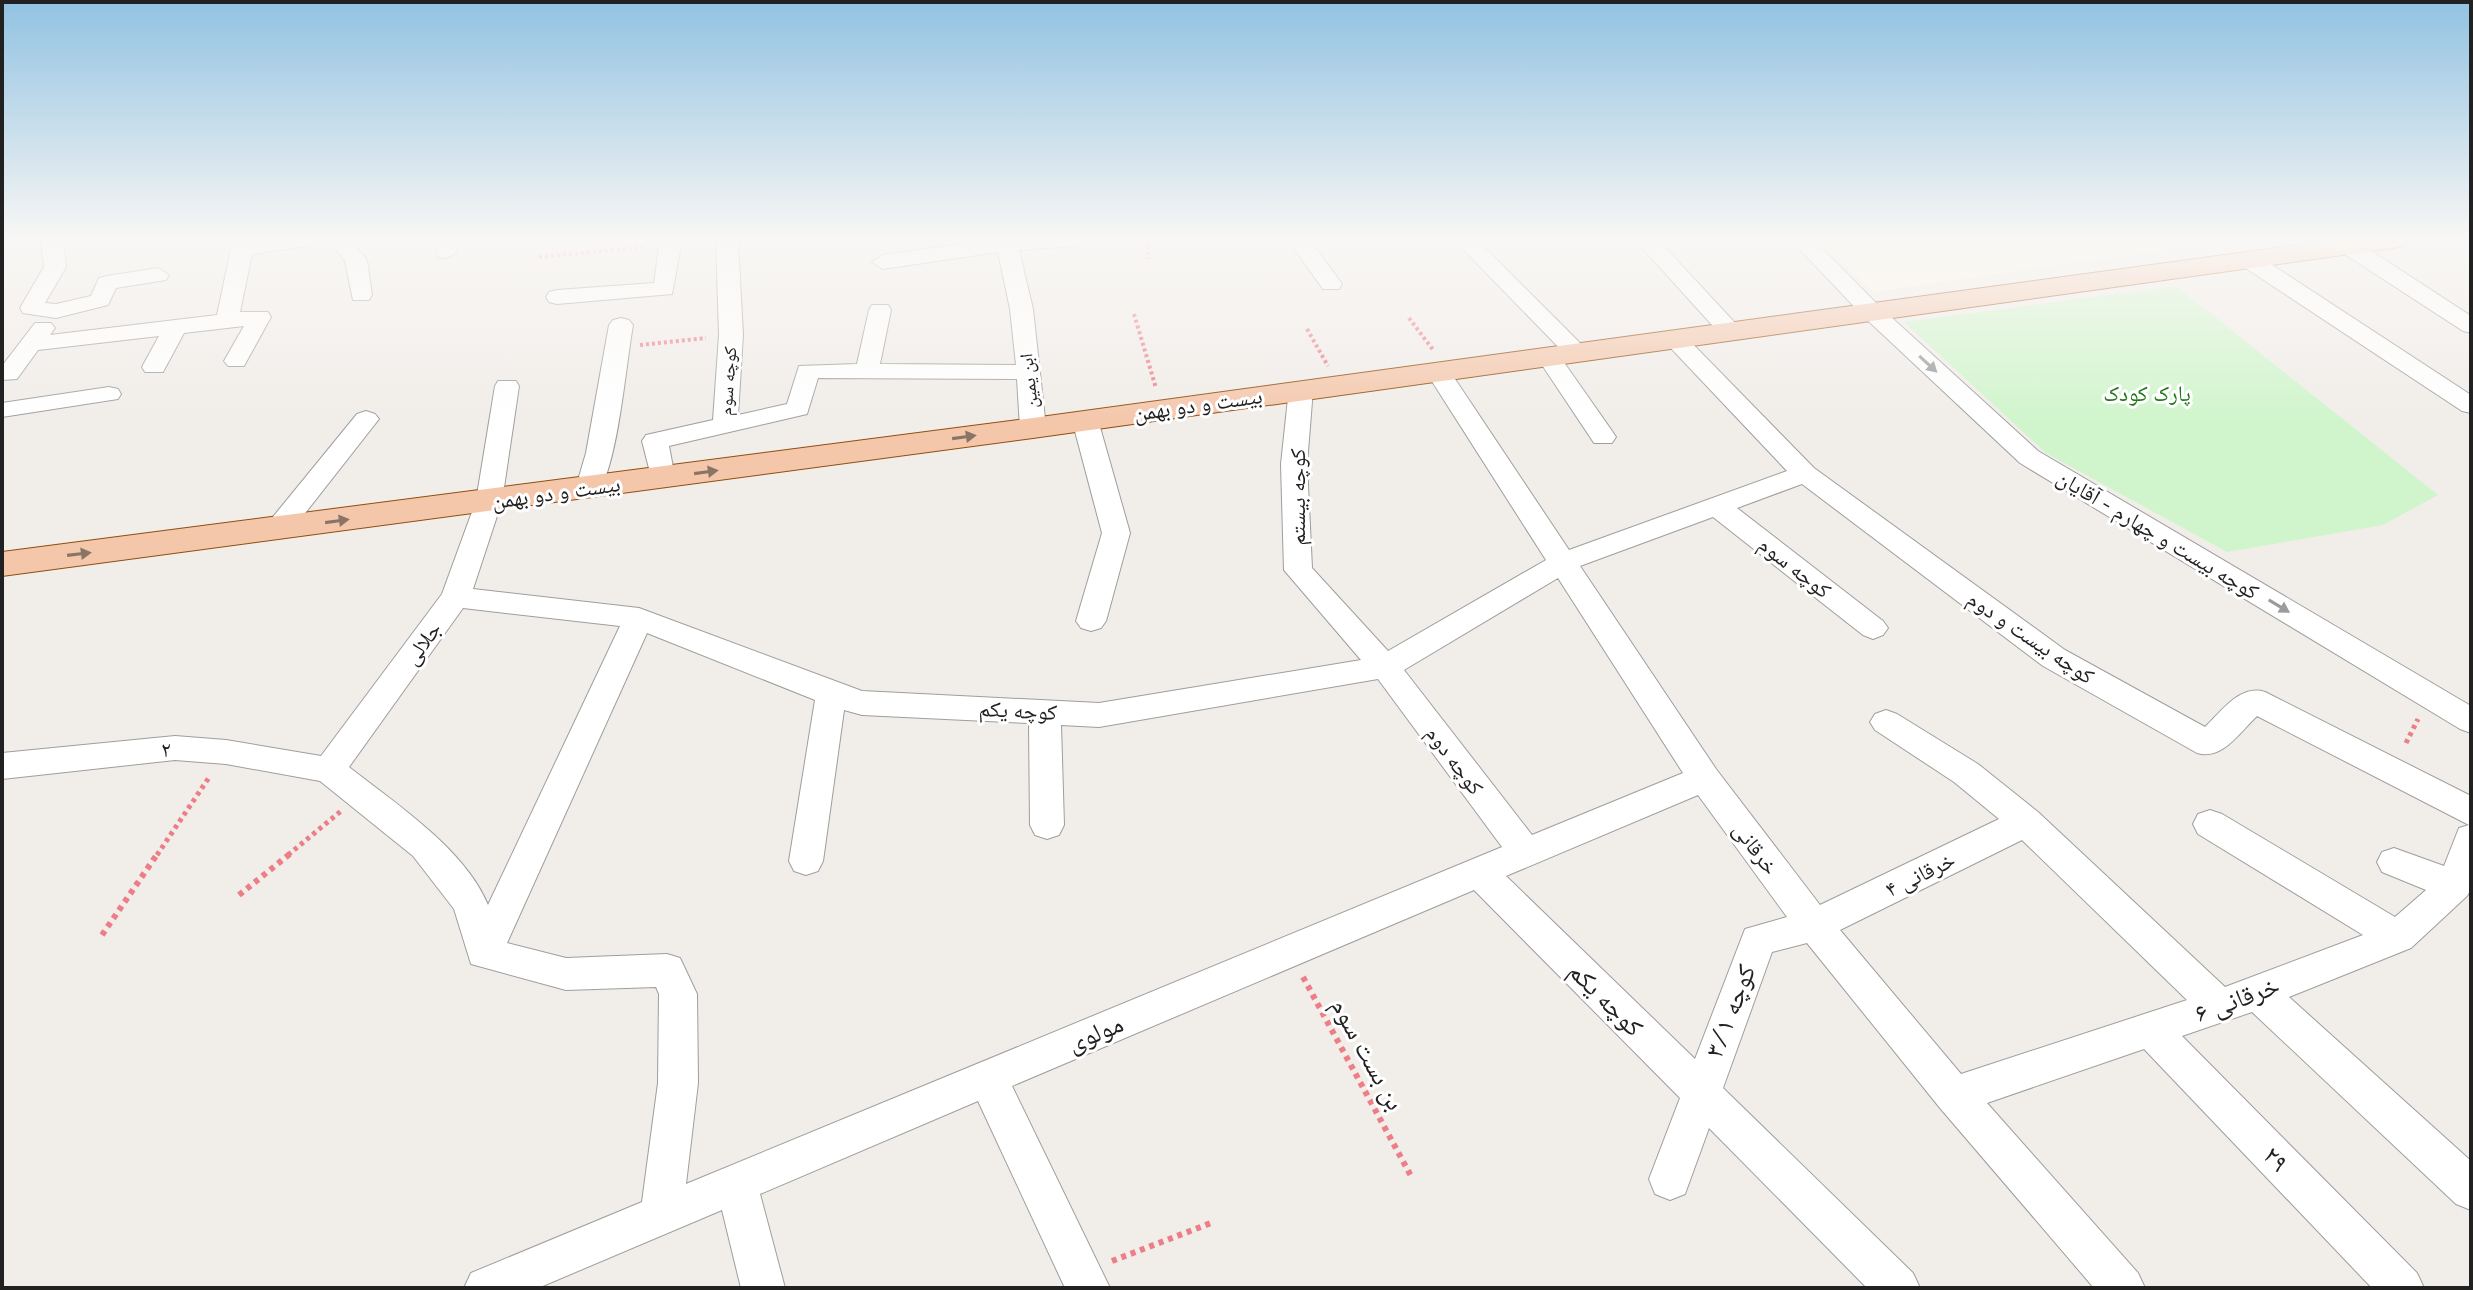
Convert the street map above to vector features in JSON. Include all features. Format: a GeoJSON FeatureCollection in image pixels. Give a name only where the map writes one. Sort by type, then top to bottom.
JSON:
{"type":"FeatureCollection","features":[{"type":"Feature","properties":{"kind":"main road","name":"بیست و دو بهمن"},"geometry":{"type":"LineString","coordinates":[[2,564],[1033,428],[1951,300]]}},
{"type":"Feature","properties":{"kind":"street"},"geometry":{"type":"LineString","coordinates":[[36,300],[31,308],[56,311],[99,300]]}},
{"type":"Feature","properties":{"kind":"street"},"geometry":{"type":"LineString","coordinates":[[227,321],[231,300]]}},
{"type":"Feature","properties":{"kind":"street","name":"کوچه سوم"},"geometry":{"type":"LineString","coordinates":[[725,427],[731,335],[730,300]]}},
{"type":"Feature","properties":{"kind":"street","name":"ابن یمین"},"geometry":{"type":"LineString","coordinates":[[1016,300],[1029,372],[1033,428]]}},
{"type":"Feature","properties":{"kind":"street"},"geometry":{"type":"LineString","coordinates":[[1516,300],[1562,354],[1603,437]]}},
{"type":"Feature","properties":{"kind":"street"},"geometry":{"type":"LineString","coordinates":[[1702,300],[1730,331]]}},
{"type":"Feature","properties":{"kind":"street","name":"کوچه بیست و چهارم - آقایان"},"geometry":{"type":"LineString","coordinates":[[1861,300],[2029,457],[2471,721]]}},
{"type":"Feature","properties":{"kind":"street"},"geometry":{"type":"LineString","coordinates":[[2310,300],[2471,406]]}},
{"type":"Feature","properties":{"kind":"street"},"geometry":{"type":"LineString","coordinates":[[2431,300],[2471,326]]}},
{"type":"Feature","properties":{"kind":"street"},"geometry":{"type":"LineString","coordinates":[[867,371],[880,310]]}},
{"type":"Feature","properties":{"kind":"street"},"geometry":{"type":"LineString","coordinates":[[8,374],[56,311]]}},
{"type":"Feature","properties":{"kind":"street"},"geometry":{"type":"LineString","coordinates":[[31,344],[260,317],[236,361]]}},
{"type":"Feature","properties":{"kind":"street"},"geometry":{"type":"LineString","coordinates":[[154,367],[175,327]]}},
{"type":"Feature","properties":{"kind":"street"},"geometry":{"type":"LineString","coordinates":[[589,487],[599,453],[620,336]]}},
{"type":"Feature","properties":{"kind":"street","name":"کوچه بیست و دوم"},"geometry":{"type":"LineString","coordinates":[[1674,338],[1805,474],[2054,658],[2208,744],[2254,700],[2471,812]]}},
{"type":"Feature","properties":{"kind":"street"},"geometry":{"type":"LineString","coordinates":[[662,478],[655,441],[798,409],[808,371],[1029,372]]}},
{"type":"Feature","properties":{"kind":"street","name":"خرقانی"},"geometry":{"type":"LineString","coordinates":[[1444,372],[1704,778],[1814,925],[1954,1095],[2123,1288]]}},
{"type":"Feature","properties":{"kind":"street","name":"جلالی"},"geometry":{"type":"LineString","coordinates":[[329,770],[456,597],[489,501],[507,386]]}},
{"type":"Feature","properties":{"kind":"street","name":"کوچه بیستم"},"geometry":{"type":"LineString","coordinates":[[1301,389],[1294,464],[1298,570],[1385,667]]}},
{"type":"Feature","properties":{"kind":"street"},"geometry":{"type":"LineString","coordinates":[[2,410],[109,394]]}},
{"type":"Feature","properties":{"kind":"street"},"geometry":{"type":"LineString","coordinates":[[278,529],[366,419]]}},
{"type":"Feature","properties":{"kind":"street"},"geometry":{"type":"LineString","coordinates":[[1085,420],[1116,533],[1091,621]]}},
{"type":"Feature","properties":{"kind":"street"},"geometry":{"type":"LineString","coordinates":[[1564,562],[1805,474]]}},
{"type":"Feature","properties":{"kind":"street","name":"کوچه سوم"},"geometry":{"type":"LineString","coordinates":[[1716,506],[1873,628]]}},
{"type":"Feature","properties":{"kind":"street","name":"کوچه یکم"},"geometry":{"type":"LineString","coordinates":[[456,597],[639,618],[831,694],[862,703],[1099,715],[1385,667],[1564,562]]}},
{"type":"Feature","properties":{"kind":"street"},"geometry":{"type":"LineString","coordinates":[[484,953],[639,618]]}},
{"type":"Feature","properties":{"kind":"street","name":"کوچه دوم"},"geometry":{"type":"LineString","coordinates":[[1385,667],[1525,852]]}},
{"type":"Feature","properties":{"kind":"street"},"geometry":{"type":"LineString","coordinates":[[806,861],[831,694]]}},
{"type":"Feature","properties":{"kind":"street"},"geometry":{"type":"LineString","coordinates":[[1045,712],[1047,825]]}},
{"type":"Feature","properties":{"kind":"street"},"geometry":{"type":"LineString","coordinates":[[1886,722],[1966,773],[2026,822],[2219,1006]]}},
{"type":"Feature","properties":{"kind":"street","name":"۲"},"geometry":{"type":"LineString","coordinates":[[2,766],[175,748],[226,752],[329,770]]}},
{"type":"Feature","properties":{"kind":"street"},"geometry":{"type":"LineString","coordinates":[[329,770],[425,846],[470,903],[484,953]]}},
{"type":"Feature","properties":{"kind":"street","name":"مولوی"},"geometry":{"type":"LineString","coordinates":[[486,1288],[1704,778]]}},
{"type":"Feature","properties":{"kind":"street","name":"خرقانی ۴"},"geometry":{"type":"LineString","coordinates":[[1814,925],[2026,822]]}},
{"type":"Feature","properties":{"kind":"street"},"geometry":{"type":"LineString","coordinates":[[2210,824],[2398,937]]}},
{"type":"Feature","properties":{"kind":"street","name":"خرقانی ۶"},"geometry":{"type":"LineString","coordinates":[[1954,1095],[2258,993],[2398,937],[2455,886],[2471,838]]}},
{"type":"Feature","properties":{"kind":"street"},"geometry":{"type":"LineString","coordinates":[[2394,862],[2455,886]]}},
{"type":"Feature","properties":{"kind":"street","name":"کوچه یکم"},"geometry":{"type":"LineString","coordinates":[[1479,872],[1898,1288]]}},
{"type":"Feature","properties":{"kind":"street","name":"کوچه ۳/۱"},"geometry":{"type":"LineString","coordinates":[[1700,1091],[1758,940],[1814,925]]}},
{"type":"Feature","properties":{"kind":"street"},"geometry":{"type":"LineString","coordinates":[[484,953],[566,974],[667,970],[678,994],[678,1083],[661,1214]]}},
{"type":"Feature","properties":{"kind":"street"},"geometry":{"type":"LineString","coordinates":[[2258,993],[2471,1189]]}},
{"type":"Feature","properties":{"kind":"street","name":"۲۹"},"geometry":{"type":"LineString","coordinates":[[2150,1029],[2402,1288]]}},
{"type":"Feature","properties":{"kind":"street"},"geometry":{"type":"LineString","coordinates":[[988,1079],[1085,1280]]}},
{"type":"Feature","properties":{"kind":"street"},"geometry":{"type":"LineString","coordinates":[[1670,1179],[1700,1091]]}},
{"type":"Feature","properties":{"kind":"street"},"geometry":{"type":"LineString","coordinates":[[736,1182],[763,1288]]}},
{"type":"Feature","properties":{"kind":"path"},"geometry":{"type":"LineString","coordinates":[[1134,314],[1161,408]]}},
{"type":"Feature","properties":{"kind":"path"},"geometry":{"type":"LineString","coordinates":[[1409,318],[1444,372]]}},
{"type":"Feature","properties":{"kind":"path"},"geometry":{"type":"LineString","coordinates":[[1307,329],[1339,385]]}},
{"type":"Feature","properties":{"kind":"path"},"geometry":{"type":"LineString","coordinates":[[620,336],[731,335]]}},
{"type":"Feature","properties":{"kind":"path"},"geometry":{"type":"LineString","coordinates":[[102,935],[226,752]]}},
{"type":"Feature","properties":{"kind":"path"},"geometry":{"type":"LineString","coordinates":[[239,895],[360,795]]}},
{"type":"Feature","properties":{"kind":"path","name":"بن بست سوم"},"geometry":{"type":"LineString","coordinates":[[1289,952],[1411,1176]]}},
{"type":"Feature","properties":{"kind":"path"},"geometry":{"type":"LineString","coordinates":[[1085,1280],[1211,1223]]}},
{"type":"Feature","properties":{"kind":"green space","name":"پارک کودک"},"geometry":{"type":"Polygon","coordinates":[[[2069,300],[2194,300],[2438,495],[2383,525],[2227,552],[2046,453],[1904,322],[2069,300]]]}}]}
